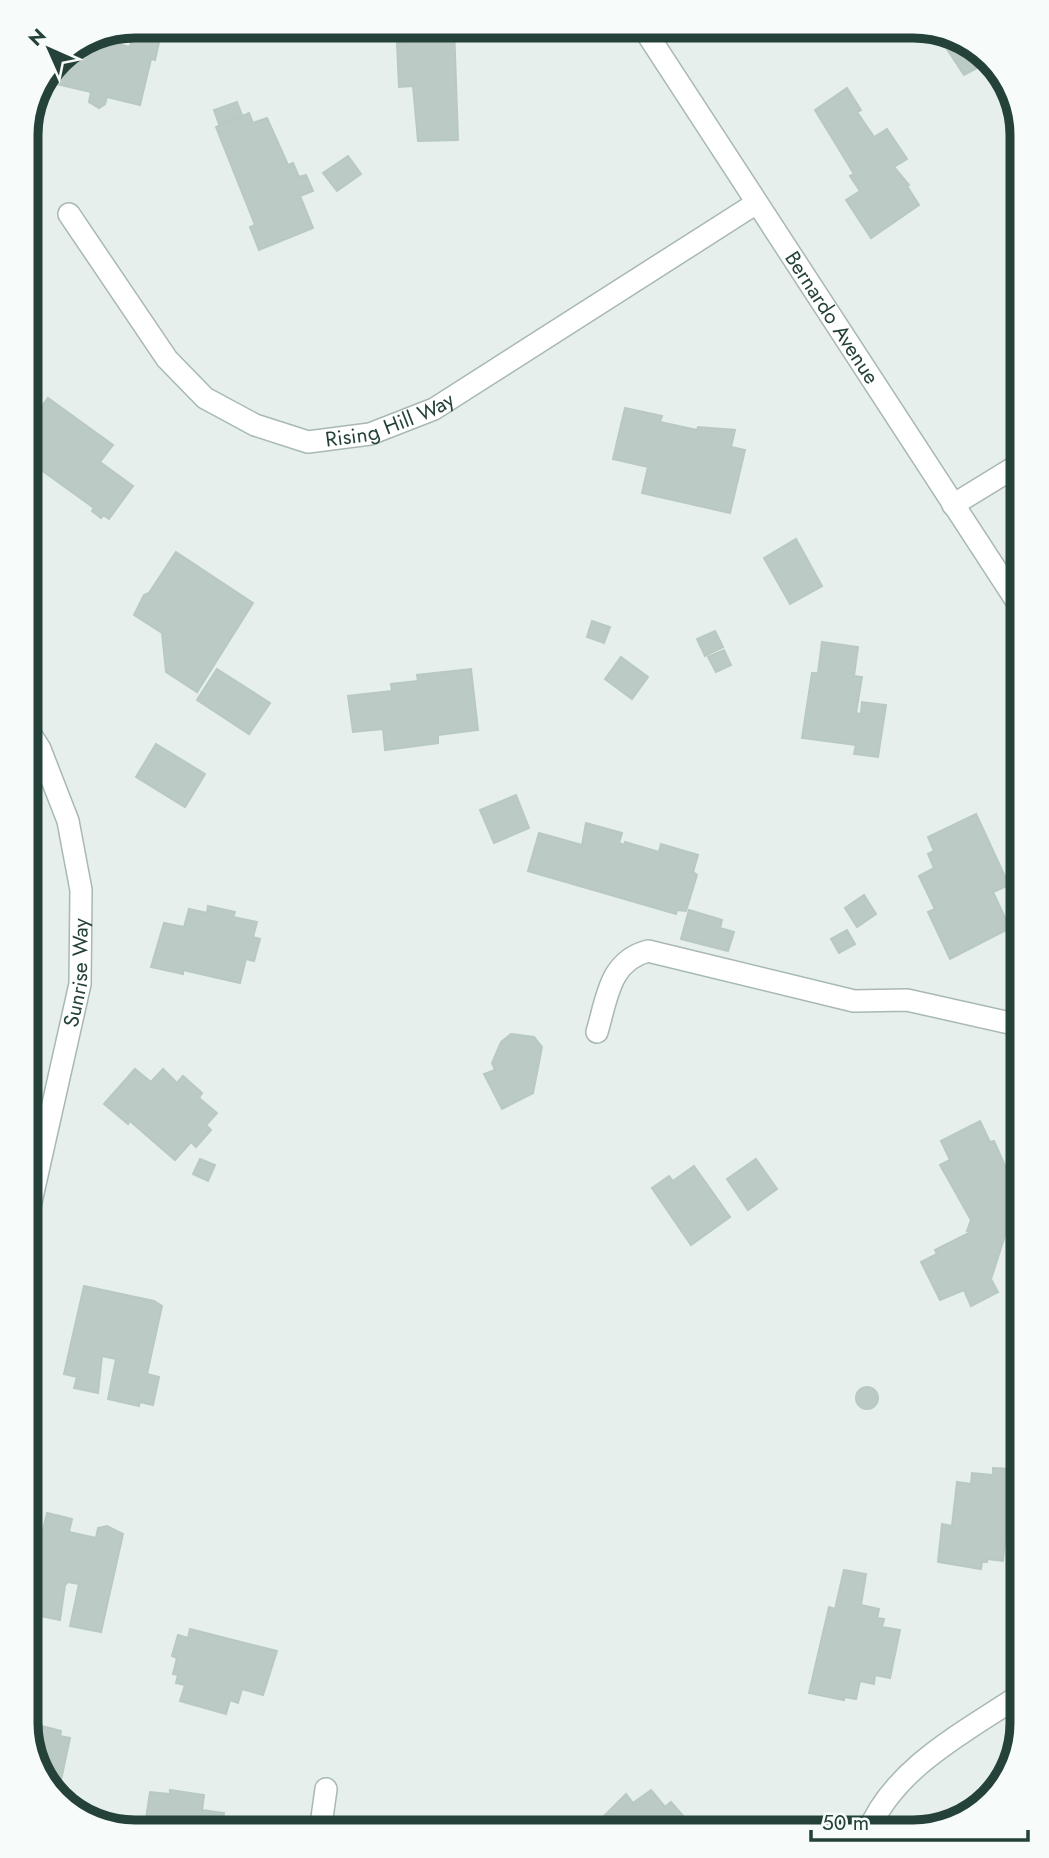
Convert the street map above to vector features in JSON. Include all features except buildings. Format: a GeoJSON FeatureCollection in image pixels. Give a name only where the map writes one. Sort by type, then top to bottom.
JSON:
{"type":"FeatureCollection","features":[{"type":"Feature","properties":{"kind":"street","name":"Bernardo Avenue"},"geometry":{"type":"LineString","coordinates":[[650,39],[755,204],[1011,593]]}},
{"type":"Feature","properties":{"kind":"street","name":"Rising Hill Way"},"geometry":{"type":"LineString","coordinates":[[69,214],[167,359],[205,398],[255,425],[308,442],[370,434],[434,409],[755,204]]}},
{"type":"Feature","properties":{"kind":"street"},"geometry":{"type":"LineString","coordinates":[[953,505],[1011,469]]}},
{"type":"Feature","properties":{"kind":"street","name":"Sunrise Way"},"geometry":{"type":"LineString","coordinates":[[38,1169],[80,984],[81,890],[68,821],[39,747]]}},
{"type":"Feature","properties":{"kind":"street"},"geometry":{"type":"LineString","coordinates":[[597,1032],[616,970],[629,958],[648,951],[853,1002],[907,1000],[1011,1023]]}},
{"type":"Feature","properties":{"kind":"street"},"geometry":{"type":"LineString","coordinates":[[873,1820],[877,1809],[926,1758],[1011,1701]]}},
{"type":"Feature","properties":{"kind":"street"},"geometry":{"type":"LineString","coordinates":[[322,1819],[327,1789]]}}]}
